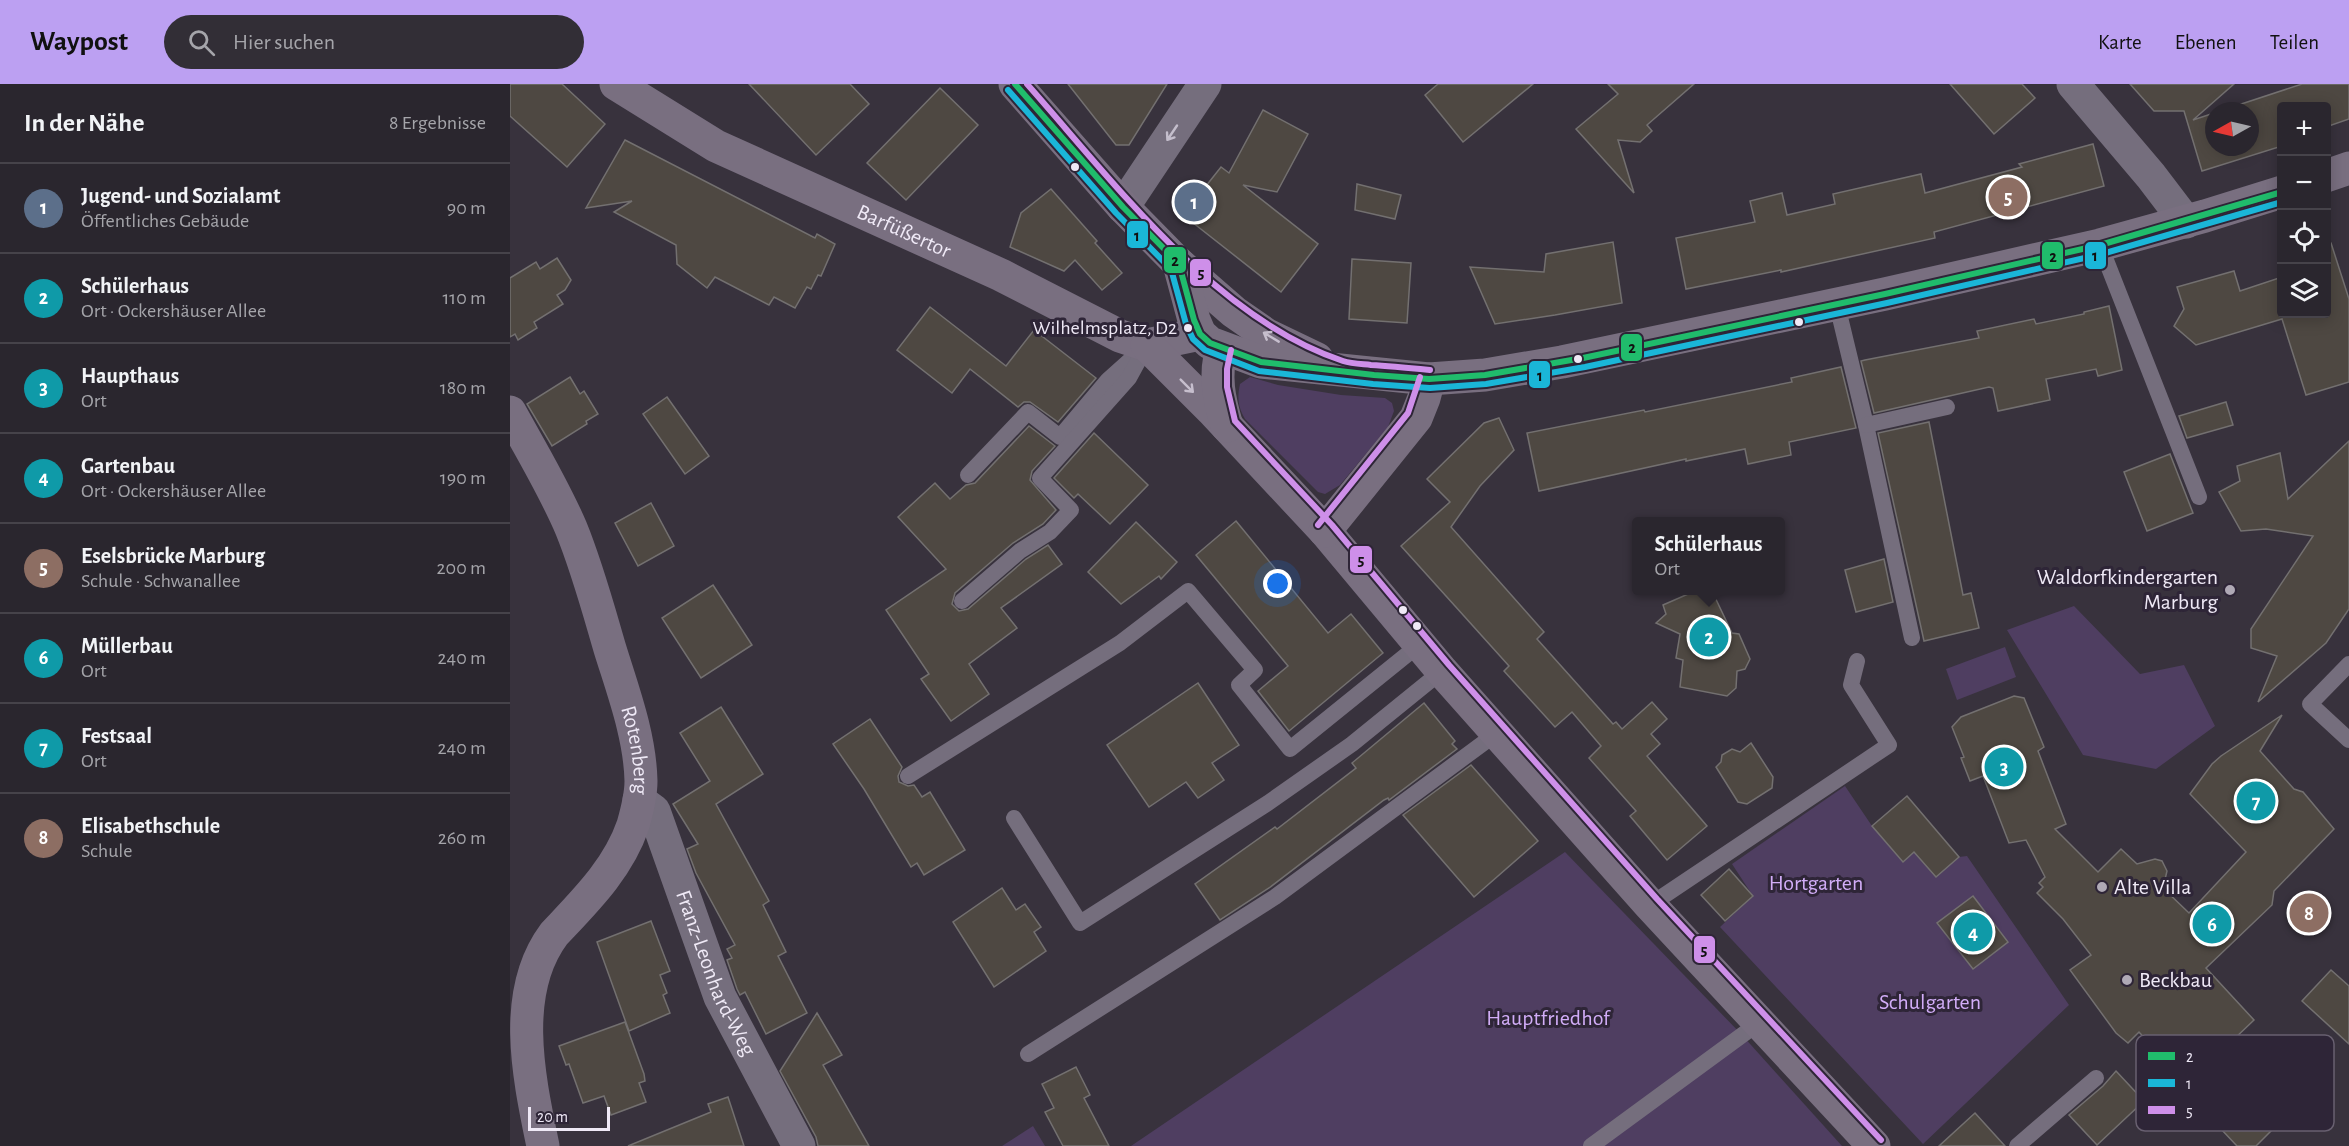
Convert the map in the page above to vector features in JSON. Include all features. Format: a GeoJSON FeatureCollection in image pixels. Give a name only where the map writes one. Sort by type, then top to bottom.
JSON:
{"type":"FeatureCollection","features":[{"type":"Feature","properties":{"kind":"street","name":"Barfüßertor"},"geometry":{"type":"LineString","coordinates":[[616,84],[716,146],[1001,275],[1120,336],[1147,345]]}},
{"type":"Feature","properties":{"kind":"street"},"geometry":{"type":"LineString","coordinates":[[1015,84],[1123,207],[1179,264],[1234,312],[1283,345],[1343,371]]}},
{"type":"Feature","properties":{"kind":"street"},"geometry":{"type":"LineString","coordinates":[[1123,207],[1205,84]]}},
{"type":"Feature","properties":{"kind":"street"},"geometry":{"type":"LineString","coordinates":[[2073,84],[2151,176],[2186,222]]}},
{"type":"Feature","properties":{"kind":"street"},"geometry":{"type":"LineString","coordinates":[[2331,174],[2349,168]]}},
{"type":"Feature","properties":{"kind":"street"},"geometry":{"type":"LineString","coordinates":[[1147,345],[1211,341],[1261,362],[1429,379],[1485,375],[1562,362],[1837,305],[2100,244],[2186,222],[2277,194]]}},
{"type":"Feature","properties":{"kind":"street"},"geometry":{"type":"LineString","coordinates":[[1179,264],[1186,294],[1211,341],[1217,364],[1220,404],[1227,426]]}},
{"type":"Feature","properties":{"kind":"street"},"geometry":{"type":"LineString","coordinates":[[1147,345],[1325,531],[1497,733],[1650,904],[1874,1146]]}},
{"type":"Feature","properties":{"kind":"street"},"geometry":{"type":"LineString","coordinates":[[1325,531],[1416,418],[1429,379]]}},
{"type":"Feature","properties":{"kind":"street","name":"Rotenberg"},"geometry":{"type":"LineString","coordinates":[[510,412],[570,527],[590,580],[633,728],[641,780],[639,800],[626,844],[606,877],[551,937],[529,976],[525,994],[522,1041],[543,1146]]}},
{"type":"Feature","properties":{"kind":"street","name":"Franz-Leonhard-Weg"},"geometry":{"type":"LineString","coordinates":[[639,800],[654,811],[720,997],[799,1146]]}},
{"type":"Feature","properties":{"kind":"lane"},"geometry":{"type":"LineString","coordinates":[[2100,244],[2199,497]]}},
{"type":"Feature","properties":{"kind":"lane"},"geometry":{"type":"LineString","coordinates":[[1837,305],[1866,425],[1912,638]]}},
{"type":"Feature","properties":{"kind":"lane"},"geometry":{"type":"LineString","coordinates":[[968,475],[1028,412],[1060,437],[1108,380],[1147,345]]}},
{"type":"Feature","properties":{"kind":"lane"},"geometry":{"type":"LineString","coordinates":[[962,601],[1020,551],[1050,532],[1071,510],[1040,478],[1129,378],[1147,345]]}},
{"type":"Feature","properties":{"kind":"lane"},"geometry":{"type":"LineString","coordinates":[[1866,425],[1947,407]]}},
{"type":"Feature","properties":{"kind":"lane"},"geometry":{"type":"LineString","coordinates":[[908,776],[1120,643],[1188,591],[1255,670],[1239,685],[1290,749],[1420,644]]}},
{"type":"Feature","properties":{"kind":"lane"},"geometry":{"type":"LineString","coordinates":[[1650,904],[1889,745],[1851,685],[1857,661]]}},
{"type":"Feature","properties":{"kind":"lane"},"geometry":{"type":"LineString","coordinates":[[2349,664],[2310,704],[2349,740]]}},
{"type":"Feature","properties":{"kind":"lane"},"geometry":{"type":"LineString","coordinates":[[1014,818],[1080,923],[1268,803],[1352,744],[1442,671]]}},
{"type":"Feature","properties":{"kind":"lane"},"geometry":{"type":"LineString","coordinates":[[1028,1054],[1275,897],[1497,733]]}},
{"type":"Feature","properties":{"kind":"lane"},"geometry":{"type":"LineString","coordinates":[[1591,1146],[1760,1022]]}},
{"type":"Feature","properties":{"kind":"lane"},"geometry":{"type":"LineString","coordinates":[[2017,1146],[2096,1078]]}},
{"type":"Feature","properties":{"kind":"green space"},"geometry":{"type":"Polygon","coordinates":[[[1250,377],[1278,385],[1341,395],[1385,398],[1392,403],[1394,411],[1388,427],[1340,485],[1325,494],[1318,492],[1245,419],[1238,398],[1239,389],[1240,384],[1250,377]]]}},
{"type":"Feature","properties":{"kind":"green space"},"geometry":{"type":"Polygon","coordinates":[[[2074,606],[2140,674],[2184,665],[2215,726],[2156,769],[2083,755],[2007,630],[2074,606]]]}},
{"type":"Feature","properties":{"kind":"green space"},"geometry":{"type":"Polygon","coordinates":[[[2005,647],[2016,677],[1957,700],[1946,669],[2005,647]]]}},
{"type":"Feature","properties":{"kind":"green space","name":"Schulgarten"},"geometry":{"type":"Polygon","coordinates":[[[1845,786],[1872,826],[1903,862],[1914,852],[1967,856],[2069,1005],[1923,1144],[1720,927],[1753,896],[1732,864],[1845,786]]]}},
{"type":"Feature","properties":{"kind":"green space","name":"Hauptfriedhof"},"geometry":{"type":"Polygon","coordinates":[[[1565,852],[1742,1035],[1842,1146],[1131,1146],[1565,852]]]}},
{"type":"Feature","properties":{"kind":"green space"},"geometry":{"type":"Polygon","coordinates":[[[1033,1126],[1045,1146],[1002,1146],[1033,1126]]]}},
{"type":"Feature","properties":{"kind":"building"},"geometry":{"type":"Polygon","coordinates":[[[510,84],[562,84],[605,124],[567,167],[510,116],[510,84]]]}},
{"type":"Feature","properties":{"kind":"building"},"geometry":{"type":"Polygon","coordinates":[[[749,84],[850,84],[869,104],[816,155],[749,84]]]}},
{"type":"Feature","properties":{"kind":"building"},"geometry":{"type":"Polygon","coordinates":[[[1068,84],[1167,84],[1129,145],[1116,145],[1068,84]]]}},
{"type":"Feature","properties":{"kind":"building"},"geometry":{"type":"Polygon","coordinates":[[[1438,84],[1533,84],[1463,142],[1425,95],[1438,84]]]}},
{"type":"Feature","properties":{"kind":"building"},"geometry":{"type":"Polygon","coordinates":[[[1608,84],[1694,84],[1647,125],[1652,131],[1640,142],[1618,140],[1634,193],[1576,129],[1618,94],[1608,84]]]}},
{"type":"Feature","properties":{"kind":"building"},"geometry":{"type":"Polygon","coordinates":[[[1950,84],[2022,84],[2035,98],[1994,134],[1950,84]]]}},
{"type":"Feature","properties":{"kind":"building"},"geometry":{"type":"Polygon","coordinates":[[[2130,84],[2234,84],[2214,102],[2205,102],[2205,109],[2193,120],[2205,116],[2205,156],[2250,156],[2202,171],[2184,111],[2154,111],[2130,84]]]}},
{"type":"Feature","properties":{"kind":"building"},"geometry":{"type":"Polygon","coordinates":[[[2302,84],[2349,84],[2349,119],[2331,125],[2331,102],[2277,102],[2277,148],[2259,153],[2259,102],[2247,102],[2302,84]]]}},
{"type":"Feature","properties":{"kind":"building"},"geometry":{"type":"Polygon","coordinates":[[[940,88],[978,125],[906,200],[867,163],[940,88]]]}},
{"type":"Feature","properties":{"kind":"building"},"geometry":{"type":"Polygon","coordinates":[[[1263,110],[1308,134],[1277,192],[1243,185],[1318,244],[1281,292],[1183,215],[1221,167],[1229,173],[1263,110]]]}},
{"type":"Feature","properties":{"kind":"building"},"geometry":{"type":"Polygon","coordinates":[[[625,140],[815,238],[817,234],[835,244],[821,276],[818,275],[811,289],[807,287],[795,308],[774,297],[769,305],[715,277],[707,288],[677,264],[676,245],[614,212],[632,201],[586,208],[625,140]]]}},
{"type":"Feature","properties":{"kind":"building"},"geometry":{"type":"Polygon","coordinates":[[[2093,144],[2104,186],[1934,232],[1935,238],[1781,272],[1781,270],[1686,289],[1676,238],[1755,222],[1750,201],[1782,193],[1787,215],[1835,204],[1833,194],[1921,174],[1925,193],[2022,167],[2019,164],[2093,144]]]}},
{"type":"Feature","properties":{"kind":"building"},"geometry":{"type":"Polygon","coordinates":[[[1357,184],[1401,195],[1395,219],[1355,210],[1357,184]]]}},
{"type":"Feature","properties":{"kind":"building"},"geometry":{"type":"Polygon","coordinates":[[[1051,189],[1122,273],[1102,290],[1075,260],[1064,271],[1010,247],[1021,213],[1051,189]]]}},
{"type":"Feature","properties":{"kind":"building"},"geometry":{"type":"Polygon","coordinates":[[[1613,242],[1622,303],[1555,315],[1495,324],[1470,267],[1544,272],[1546,254],[1613,242]]]}},
{"type":"Feature","properties":{"kind":"building"},"geometry":{"type":"Polygon","coordinates":[[[2331,243],[2349,299],[2349,382],[2306,395],[2282,319],[2196,345],[2174,326],[2184,309],[2177,287],[2234,271],[2240,291],[2277,279],[2277,318],[2331,318],[2331,243]]]}},
{"type":"Feature","properties":{"kind":"building"},"geometry":{"type":"Polygon","coordinates":[[[557,258],[571,280],[565,290],[557,295],[563,304],[534,322],[537,328],[518,340],[515,334],[510,337],[510,278],[536,262],[540,269],[557,258]]]}},
{"type":"Feature","properties":{"kind":"building"},"geometry":{"type":"Polygon","coordinates":[[[1352,259],[1411,263],[1407,323],[1349,319],[1352,259]]]}},
{"type":"Feature","properties":{"kind":"building"},"geometry":{"type":"Polygon","coordinates":[[[2109,306],[2122,370],[2098,376],[2096,369],[2046,379],[2050,400],[1998,411],[1993,388],[1989,387],[1874,413],[1861,361],[1979,338],[1977,331],[2034,319],[2036,324],[2109,306]]]}},
{"type":"Feature","properties":{"kind":"building"},"geometry":{"type":"Polygon","coordinates":[[[930,307],[1006,366],[1034,330],[1096,378],[1058,422],[1030,402],[1024,402],[1018,407],[970,369],[952,393],[897,350],[930,307]]]}},
{"type":"Feature","properties":{"kind":"building"},"geometry":{"type":"Polygon","coordinates":[[[1841,367],[1856,428],[1789,442],[1791,455],[1748,464],[1745,449],[1686,461],[1686,459],[1539,491],[1527,433],[1792,382],[1791,378],[1841,367]]]}},
{"type":"Feature","properties":{"kind":"building"},"geometry":{"type":"Polygon","coordinates":[[[570,377],[580,394],[584,391],[598,414],[586,421],[587,424],[552,446],[527,404],[570,377]]]}},
{"type":"Feature","properties":{"kind":"building"},"geometry":{"type":"Polygon","coordinates":[[[667,397],[709,456],[685,474],[643,414],[667,397]]]}},
{"type":"Feature","properties":{"kind":"building"},"geometry":{"type":"Polygon","coordinates":[[[2226,402],[2233,425],[2187,438],[2179,416],[2226,402]]]}},
{"type":"Feature","properties":{"kind":"building"},"geometry":{"type":"Polygon","coordinates":[[[1499,418],[1514,450],[1480,486],[1451,527],[1544,632],[1537,639],[1613,724],[1616,722],[1622,729],[1652,702],[1667,719],[1651,734],[1660,744],[1647,756],[1707,826],[1667,860],[1630,816],[1636,811],[1589,758],[1601,746],[1572,712],[1555,727],[1504,671],[1509,666],[1401,546],[1450,502],[1427,479],[1484,423],[1499,418]]]}},
{"type":"Feature","properties":{"kind":"building"},"geometry":{"type":"Polygon","coordinates":[[[1929,422],[1963,595],[1971,593],[1979,628],[1924,641],[1878,433],[1929,422]]]}},
{"type":"Feature","properties":{"kind":"building"},"geometry":{"type":"Polygon","coordinates":[[[1029,426],[1055,446],[1032,471],[1030,480],[1056,510],[1043,524],[1013,543],[955,593],[952,604],[959,611],[968,609],[1026,559],[1048,545],[1062,564],[1001,608],[1017,628],[969,664],[989,694],[951,721],[921,679],[929,674],[886,610],[946,569],[898,517],[935,483],[950,499],[966,485],[975,483],[1029,426]]]}},
{"type":"Feature","properties":{"kind":"building"},"geometry":{"type":"Polygon","coordinates":[[[1094,433],[1148,485],[1110,524],[1078,494],[1074,498],[1054,478],[1094,433]]]}},
{"type":"Feature","properties":{"kind":"building"},"geometry":{"type":"Polygon","coordinates":[[[2349,441],[2349,609],[2326,643],[2258,702],[2277,656],[2251,648],[2251,629],[2313,536],[2266,529],[2241,531],[2219,492],[2240,481],[2237,466],[2280,453],[2288,499],[2349,441]]]}},
{"type":"Feature","properties":{"kind":"building"},"geometry":{"type":"Polygon","coordinates":[[[2170,454],[2193,513],[2147,531],[2124,472],[2170,454]]]}},
{"type":"Feature","properties":{"kind":"building"},"geometry":{"type":"Polygon","coordinates":[[[651,503],[674,546],[638,566],[615,523],[651,503]]]}},
{"type":"Feature","properties":{"kind":"building"},"geometry":{"type":"Polygon","coordinates":[[[1236,521],[1328,633],[1351,614],[1383,653],[1289,731],[1258,691],[1288,666],[1196,555],[1236,521]]]}},
{"type":"Feature","properties":{"kind":"building"},"geometry":{"type":"Polygon","coordinates":[[[1136,522],[1177,562],[1161,579],[1159,576],[1121,604],[1088,572],[1136,522]]]}},
{"type":"Feature","properties":{"kind":"building"},"geometry":{"type":"Polygon","coordinates":[[[1884,559],[1893,602],[1856,612],[1845,570],[1884,559]]]}},
{"type":"Feature","properties":{"kind":"building"},"geometry":{"type":"Polygon","coordinates":[[[713,585],[752,645],[701,678],[662,618],[713,585]]]}},
{"type":"Feature","properties":{"kind":"building"},"geometry":{"type":"Polygon","coordinates":[[[1686,595],[1714,595],[1732,633],[1739,634],[1750,659],[1745,669],[1737,671],[1736,688],[1727,696],[1680,687],[1683,660],[1676,658],[1680,634],[1656,623],[1666,614],[1663,605],[1686,595]]]}},
{"type":"Feature","properties":{"kind":"building"},"geometry":{"type":"Polygon","coordinates":[[[1198,683],[1239,745],[1212,763],[1224,780],[1198,798],[1186,782],[1149,807],[1107,745],[1198,683]]]}},
{"type":"Feature","properties":{"kind":"building"},"geometry":{"type":"Polygon","coordinates":[[[2014,696],[2024,698],[2044,747],[2038,751],[2066,824],[2055,829],[2098,872],[2121,849],[2137,864],[2155,859],[2162,861],[2167,871],[2163,888],[2189,913],[2246,852],[2190,794],[2212,764],[2221,756],[2282,715],[2260,751],[2294,789],[2303,792],[2334,829],[2274,891],[2272,905],[2206,968],[2254,1020],[2238,1035],[2142,1035],[2139,1032],[2128,1043],[2116,1033],[2070,970],[2091,955],[2063,919],[2037,893],[2043,887],[2039,883],[2045,877],[2026,840],[2009,843],[1983,776],[1970,781],[1961,758],[1964,757],[1952,727],[1961,717],[2014,696]]]}},
{"type":"Feature","properties":{"kind":"building"},"geometry":{"type":"Polygon","coordinates":[[[1424,703],[1455,741],[1452,744],[1457,749],[1389,800],[1388,798],[1384,800],[1269,888],[1220,920],[1195,884],[1275,827],[1277,829],[1356,768],[1352,763],[1424,703]]]}},
{"type":"Feature","properties":{"kind":"building"},"geometry":{"type":"Polygon","coordinates":[[[721,707],[763,774],[716,804],[769,901],[763,905],[786,952],[778,956],[807,1013],[766,1034],[745,992],[740,995],[737,989],[727,960],[732,958],[727,949],[735,945],[696,873],[687,849],[698,844],[673,804],[710,781],[680,733],[721,707]]]}},
{"type":"Feature","properties":{"kind":"building"},"geometry":{"type":"Polygon","coordinates":[[[870,719],[902,767],[898,776],[899,782],[908,786],[914,785],[922,797],[930,792],[965,850],[924,875],[917,863],[911,867],[864,789],[833,744],[870,719]]]}},
{"type":"Feature","properties":{"kind":"building"},"geometry":{"type":"Polygon","coordinates":[[[1751,743],[1773,777],[1772,788],[1747,804],[1738,802],[1716,767],[1721,762],[1722,755],[1732,749],[1740,752],[1751,743]]]}},
{"type":"Feature","properties":{"kind":"building"},"geometry":{"type":"Polygon","coordinates":[[[1471,765],[1538,841],[1474,897],[1403,815],[1471,765]]]}},
{"type":"Feature","properties":{"kind":"building"},"geometry":{"type":"Polygon","coordinates":[[[1907,796],[1959,857],[1936,877],[1914,852],[1903,862],[1872,826],[1907,796]]]}},
{"type":"Feature","properties":{"kind":"building"},"geometry":{"type":"Polygon","coordinates":[[[1729,869],[1753,896],[1725,921],[1701,895],[1729,869]]]}},
{"type":"Feature","properties":{"kind":"building"},"geometry":{"type":"Polygon","coordinates":[[[1002,888],[1016,910],[1025,904],[1041,927],[1034,932],[1046,951],[994,987],[953,922],[1002,888]]]}},
{"type":"Feature","properties":{"kind":"building"},"geometry":{"type":"Polygon","coordinates":[[[1973,896],[2008,942],[1973,969],[1937,923],[1973,896]]]}},
{"type":"Feature","properties":{"kind":"building"},"geometry":{"type":"Polygon","coordinates":[[[651,921],[670,971],[660,975],[667,993],[663,995],[670,1013],[629,1031],[597,942],[651,921]]]}},
{"type":"Feature","properties":{"kind":"building"},"geometry":{"type":"Polygon","coordinates":[[[2331,970],[2349,986],[2349,1044],[2302,1001],[2331,970]]]}},
{"type":"Feature","properties":{"kind":"building"},"geometry":{"type":"Polygon","coordinates":[[[817,1013],[842,1055],[823,1065],[869,1146],[818,1146],[816,1137],[780,1071],[817,1013]]]}},
{"type":"Feature","properties":{"kind":"building"},"geometry":{"type":"Polygon","coordinates":[[[625,1022],[644,1074],[645,1081],[639,1083],[646,1102],[611,1115],[604,1096],[583,1103],[569,1064],[566,1065],[559,1046],[625,1022]]]}},
{"type":"Feature","properties":{"kind":"building"},"geometry":{"type":"Polygon","coordinates":[[[1076,1067],[1090,1095],[1084,1098],[1109,1146],[1063,1146],[1045,1112],[1054,1108],[1042,1084],[1076,1067]]]}},
{"type":"Feature","properties":{"kind":"building"},"geometry":{"type":"Polygon","coordinates":[[[2116,1071],[2136,1092],[2136,1108],[2097,1145],[2069,1115],[2103,1086],[2116,1071]]]}},
{"type":"Feature","properties":{"kind":"building"},"geometry":{"type":"Polygon","coordinates":[[[728,1097],[744,1146],[628,1146],[711,1112],[708,1104],[728,1097]]]}},
{"type":"Feature","properties":{"kind":"building"},"geometry":{"type":"Polygon","coordinates":[[[1975,1113],[2005,1146],[1939,1146],[1975,1113]]]}},
{"type":"Feature","properties":{"kind":"building"},"geometry":{"type":"Polygon","coordinates":[[[2223,1131],[2271,1131],[2256,1146],[2237,1146],[2223,1131]]]}},
{"type":"Feature","properties":{"kind":"transit line","name":"2"},"geometry":{"type":"LineString","coordinates":[[1015,84],[1123,207],[1179,264],[1194,320],[1200,334],[1210,343],[1261,362],[1374,375],[1429,379],[1485,375],[1583,358],[1885,294],[2100,245],[2277,193]]}},
{"type":"Feature","properties":{"kind":"transit line","name":"5"},"geometry":{"type":"LineString","coordinates":[[1027,84],[1131,204],[1170,244],[1210,281],[1252,314],[1296,341],[1343,361],[1430,370]]}},
{"type":"Feature","properties":{"kind":"transit line","name":"1"},"geometry":{"type":"LineString","coordinates":[[1008,90],[1116,213],[1171,269],[1186,324],[1193,339],[1205,350],[1259,371],[1373,384],[1430,388],[1486,384],[1585,367],[1887,303],[2102,254],[2277,203]]}},
{"type":"Feature","properties":{"kind":"transit line","name":"5"},"geometry":{"type":"LineString","coordinates":[[1231,350],[1227,369],[1227,387],[1235,421],[1332,525],[1449,665],[1657,899],[1881,1140]]}},
{"type":"Feature","properties":{"kind":"transit line","name":"5"},"geometry":{"type":"LineString","coordinates":[[1318,525],[1408,413],[1420,377]]}},
{"type":"Feature","properties":{"kind":"place","name":"Eselsbrücke Marburg"},"geometry":{"type":"Point","coordinates":[2008,197]}},
{"type":"Feature","properties":{"kind":"place","name":"Jugend- und Sozialamt"},"geometry":{"type":"Point","coordinates":[1194,202]}},
{"type":"Feature","properties":{"kind":"place","name":"Wilhelmsplatz, D2"},"geometry":{"type":"Point","coordinates":[1188,328]}},
{"type":"Feature","properties":{"kind":"place","name":"Waldorfkindergarten Marburg"},"geometry":{"type":"Point","coordinates":[2230,590]}},
{"type":"Feature","properties":{"kind":"place","name":"Schülerhaus"},"geometry":{"type":"Point","coordinates":[1709,637]}},
{"type":"Feature","properties":{"kind":"place","name":"Haupthaus"},"geometry":{"type":"Point","coordinates":[2004,767]}},
{"type":"Feature","properties":{"kind":"place","name":"Festsaal"},"geometry":{"type":"Point","coordinates":[2256,801]}},
{"type":"Feature","properties":{"kind":"place","name":"Alte Villa"},"geometry":{"type":"Point","coordinates":[2102,887]}},
{"type":"Feature","properties":{"kind":"place","name":"Elisabethschule"},"geometry":{"type":"Point","coordinates":[2309,913]}},
{"type":"Feature","properties":{"kind":"place","name":"Müllerbau"},"geometry":{"type":"Point","coordinates":[2212,924]}},
{"type":"Feature","properties":{"kind":"place","name":"Gartenbau"},"geometry":{"type":"Point","coordinates":[1973,932]}},
{"type":"Feature","properties":{"kind":"place","name":"Beckbau"},"geometry":{"type":"Point","coordinates":[2127,980]}},
{"type":"Feature","properties":{"kind":"park label","name":"Hortgarten"},"geometry":{"type":"Point","coordinates":[1816,883]}}]}
